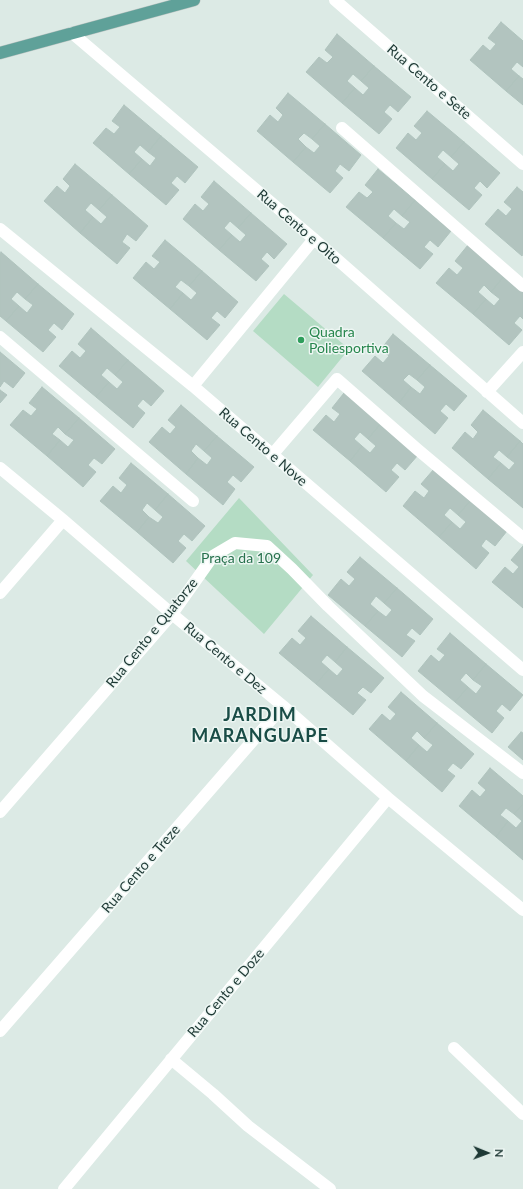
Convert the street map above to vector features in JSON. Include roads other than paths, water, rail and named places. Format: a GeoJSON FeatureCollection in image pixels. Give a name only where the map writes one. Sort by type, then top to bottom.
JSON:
{"type":"FeatureCollection","features":[{"type":"Feature","properties":{"kind":"main road"},"geometry":{"type":"LineString","coordinates":[[0,53],[194,0]]}},
{"type":"Feature","properties":{"kind":"street","name":"Rua Cento e Sete"},"geometry":{"type":"LineString","coordinates":[[335,0],[523,164]]}},
{"type":"Feature","properties":{"kind":"street","name":"Rua Cento e Oito"},"geometry":{"type":"LineString","coordinates":[[72,33],[314,239],[523,423]]}},
{"type":"Feature","properties":{"kind":"street"},"geometry":{"type":"LineString","coordinates":[[342,128],[523,286]]}},
{"type":"Feature","properties":{"kind":"street","name":"Rua Cento e Nove"},"geometry":{"type":"LineString","coordinates":[[2,234],[193,386],[523,670]]}},
{"type":"Feature","properties":{"kind":"street"},"geometry":{"type":"LineString","coordinates":[[193,386],[314,239]]}},
{"type":"Feature","properties":{"kind":"street"},"geometry":{"type":"LineString","coordinates":[[0,337],[194,502]]}},
{"type":"Feature","properties":{"kind":"street"},"geometry":{"type":"LineString","coordinates":[[487,392],[523,352]]}},
{"type":"Feature","properties":{"kind":"street"},"geometry":{"type":"LineString","coordinates":[[272,455],[337,379],[417,449],[523,538]]}},
{"type":"Feature","properties":{"kind":"street","name":"Rua Cento e Dez"},"geometry":{"type":"LineString","coordinates":[[0,468],[283,706],[388,798],[523,910]]}},
{"type":"Feature","properties":{"kind":"street"},"geometry":{"type":"LineString","coordinates":[[0,593],[63,520]]}},
{"type":"Feature","properties":{"kind":"street","name":"Rua Cento e Quatorze"},"geometry":{"type":"LineString","coordinates":[[0,812],[172,614],[213,556],[235,543],[267,546],[423,696],[523,773]]}},
{"type":"Feature","properties":{"kind":"street","name":"Rua Cento e Treze"},"geometry":{"type":"LineString","coordinates":[[0,1032],[283,706]]}},
{"type":"Feature","properties":{"kind":"street","name":"Rua Cento e Doze"},"geometry":{"type":"LineString","coordinates":[[64,1189],[388,798]]}},
{"type":"Feature","properties":{"kind":"street"},"geometry":{"type":"LineString","coordinates":[[454,1048],[523,1114]]}},
{"type":"Feature","properties":{"kind":"street"},"geometry":{"type":"LineString","coordinates":[[171,1059],[248,1126],[330,1189]]}},
{"type":"Feature","properties":{"kind":"place","name":"Quadra Poliesportiva"},"geometry":{"type":"Point","coordinates":[301,340]}},
{"type":"Feature","properties":{"kind":"district","name":"JARDIM MARANGUAPE"},"geometry":{"type":"Point","coordinates":[260,725]}},
{"type":"Feature","properties":{"kind":"park label","name":"Praça da 109"},"geometry":{"type":"Point","coordinates":[241,558]}}]}
